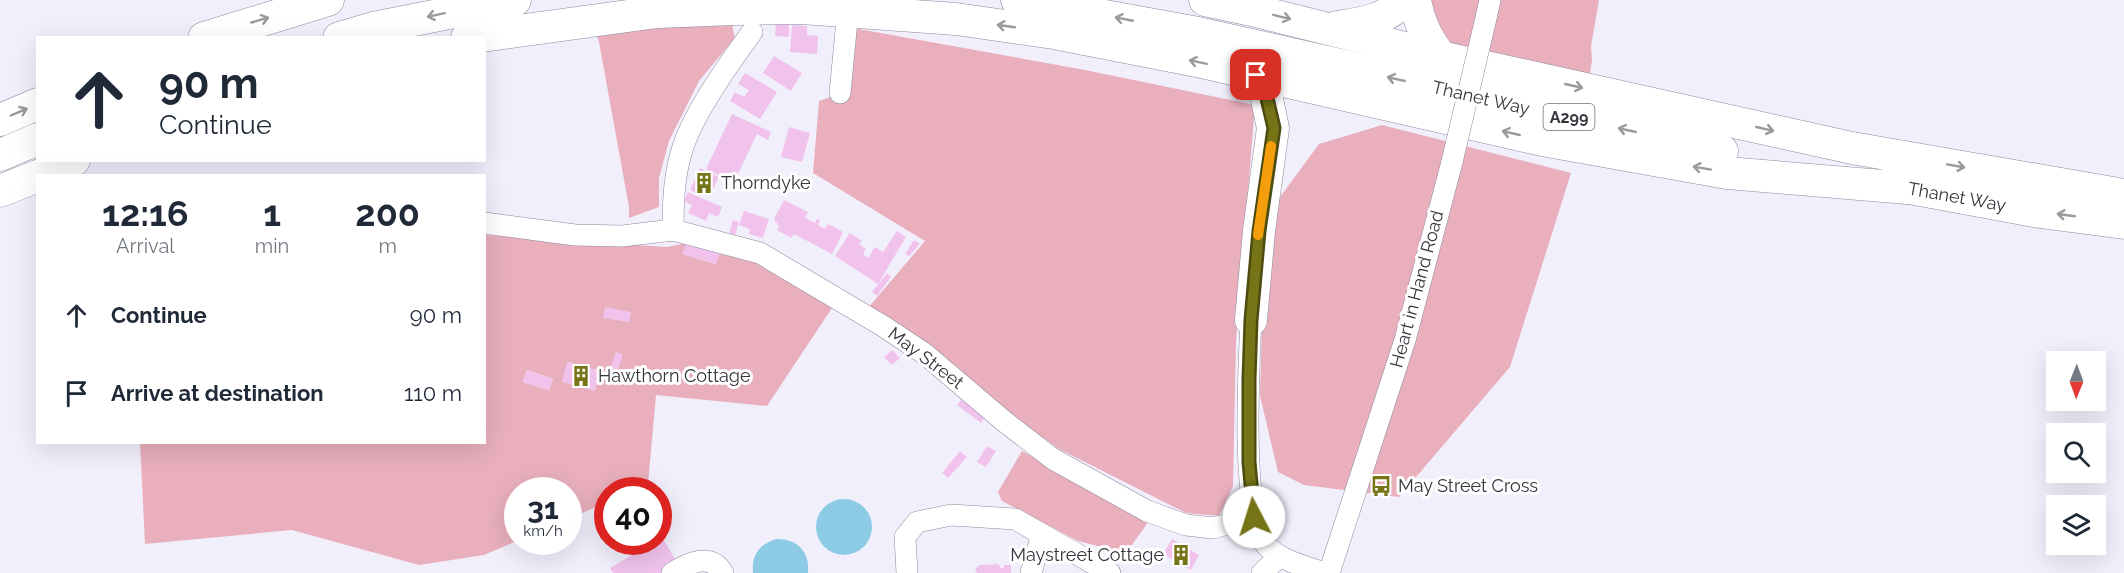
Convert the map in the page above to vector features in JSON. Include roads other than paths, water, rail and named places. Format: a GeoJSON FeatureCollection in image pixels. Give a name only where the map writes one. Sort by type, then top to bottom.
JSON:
{"type":"FeatureCollection","features":[{"type":"Feature","properties":{"kind":"highway"},"geometry":{"type":"LineString","coordinates":[[211,36],[328,0]]}},
{"type":"Feature","properties":{"kind":"highway"},"geometry":{"type":"LineString","coordinates":[[346,36],[373,28],[515,0]]}},
{"type":"Feature","properties":{"kind":"highway","name":"Thanet Way"},"geometry":{"type":"LineString","coordinates":[[1017,0],[1198,33],[1753,158],[2040,212],[2124,223]]}},
{"type":"Feature","properties":{"kind":"highway","name":"Thanet Way"},"geometry":{"type":"LineString","coordinates":[[1205,0],[1441,57],[1852,148],[2124,195]]}},
{"type":"Feature","properties":{"kind":"highway"},"geometry":{"type":"LineString","coordinates":[[1327,28],[1383,17],[1396,9],[1403,0]]}},
{"type":"Feature","properties":{"kind":"highway"},"geometry":{"type":"LineString","coordinates":[[1415,0],[1419,19],[1428,40],[1441,57]]}},
{"type":"Feature","properties":{"kind":"highway"},"geometry":{"type":"LineString","coordinates":[[482,36],[657,12],[802,8],[956,19],[1054,33],[1256,75],[1542,140],[1727,173],[1907,188]]}},
{"type":"Feature","properties":{"kind":"highway"},"geometry":{"type":"LineString","coordinates":[[1251,320],[1259,231],[1274,128],[1266,94],[1256,75]]}},
{"type":"Feature","properties":{"kind":"highway"},"geometry":{"type":"LineString","coordinates":[[1274,128],[1295,99],[1314,88]]}},
{"type":"Feature","properties":{"kind":"highway"},"geometry":{"type":"LineString","coordinates":[[0,120],[36,105]]}},
{"type":"Feature","properties":{"kind":"highway"},"geometry":{"type":"LineString","coordinates":[[0,155],[36,140]]}},
{"type":"Feature","properties":{"kind":"highway"},"geometry":{"type":"LineString","coordinates":[[42,174],[70,162]]}},
{"type":"Feature","properties":{"kind":"highway"},"geometry":{"type":"LineString","coordinates":[[0,191],[36,177]]}},
{"type":"Feature","properties":{"kind":"street","name":"Heart in Hand Road"},"geometry":{"type":"LineString","coordinates":[[1326,573],[1405,340],[1452,162],[1488,9]]}},
{"type":"Feature","properties":{"kind":"street"},"geometry":{"type":"LineString","coordinates":[[840,93],[848,10]]}},
{"type":"Feature","properties":{"kind":"street"},"geometry":{"type":"LineString","coordinates":[[673,230],[674,184],[683,145],[715,87],[752,32]]}},
{"type":"Feature","properties":{"kind":"street","name":"May Street"},"geometry":{"type":"LineString","coordinates":[[486,223],[575,235],[621,236],[673,230],[760,253],[883,326],[925,354],[1005,422],[1053,459],[1147,511],[1186,525],[1214,528],[1254,517]]}},
{"type":"Feature","properties":{"kind":"street"},"geometry":{"type":"LineString","coordinates":[[1251,320],[1249,462],[1254,517],[1258,533],[1267,546],[1280,556],[1326,573]]}},
{"type":"Feature","properties":{"kind":"street"},"geometry":{"type":"LineString","coordinates":[[907,573],[905,537],[917,522],[951,515],[1015,519],[1110,573]]}},
{"type":"Feature","properties":{"kind":"street"},"geometry":{"type":"LineString","coordinates":[[1031,573],[1042,534]]}},
{"type":"Feature","properties":{"kind":"street"},"geometry":{"type":"LineString","coordinates":[[1262,573],[1280,556]]}},
{"type":"Feature","properties":{"kind":"street"},"geometry":{"type":"LineString","coordinates":[[672,573],[699,560],[719,566],[723,573]]}},
{"type":"Feature","properties":{"kind":"water"},"geometry":{"type":"Polygon","coordinates":[[[844,499],[855,501],[864,507],[870,516],[872,527],[870,538],[864,547],[855,553],[844,555],[833,553],[824,547],[818,538],[816,527],[818,516],[824,507],[833,501],[844,499]]]}},
{"type":"Feature","properties":{"kind":"water"},"geometry":{"type":"Polygon","coordinates":[[[776,539],[790,541],[801,548],[807,559],[808,573],[753,573],[755,556],[758,551],[765,544],[776,539]]]}},
{"type":"Feature","properties":{"kind":"place","name":"Thorndyke"},"geometry":{"type":"Point","coordinates":[704,183]}},
{"type":"Feature","properties":{"kind":"place","name":"Hawthorn Cottage"},"geometry":{"type":"Point","coordinates":[581,376]}},
{"type":"Feature","properties":{"kind":"place","name":"May Street Cross"},"geometry":{"type":"Point","coordinates":[1381,486]}},
{"type":"Feature","properties":{"kind":"place","name":"Maystreet Cottage"},"geometry":{"type":"Point","coordinates":[1181,555]}}]}
